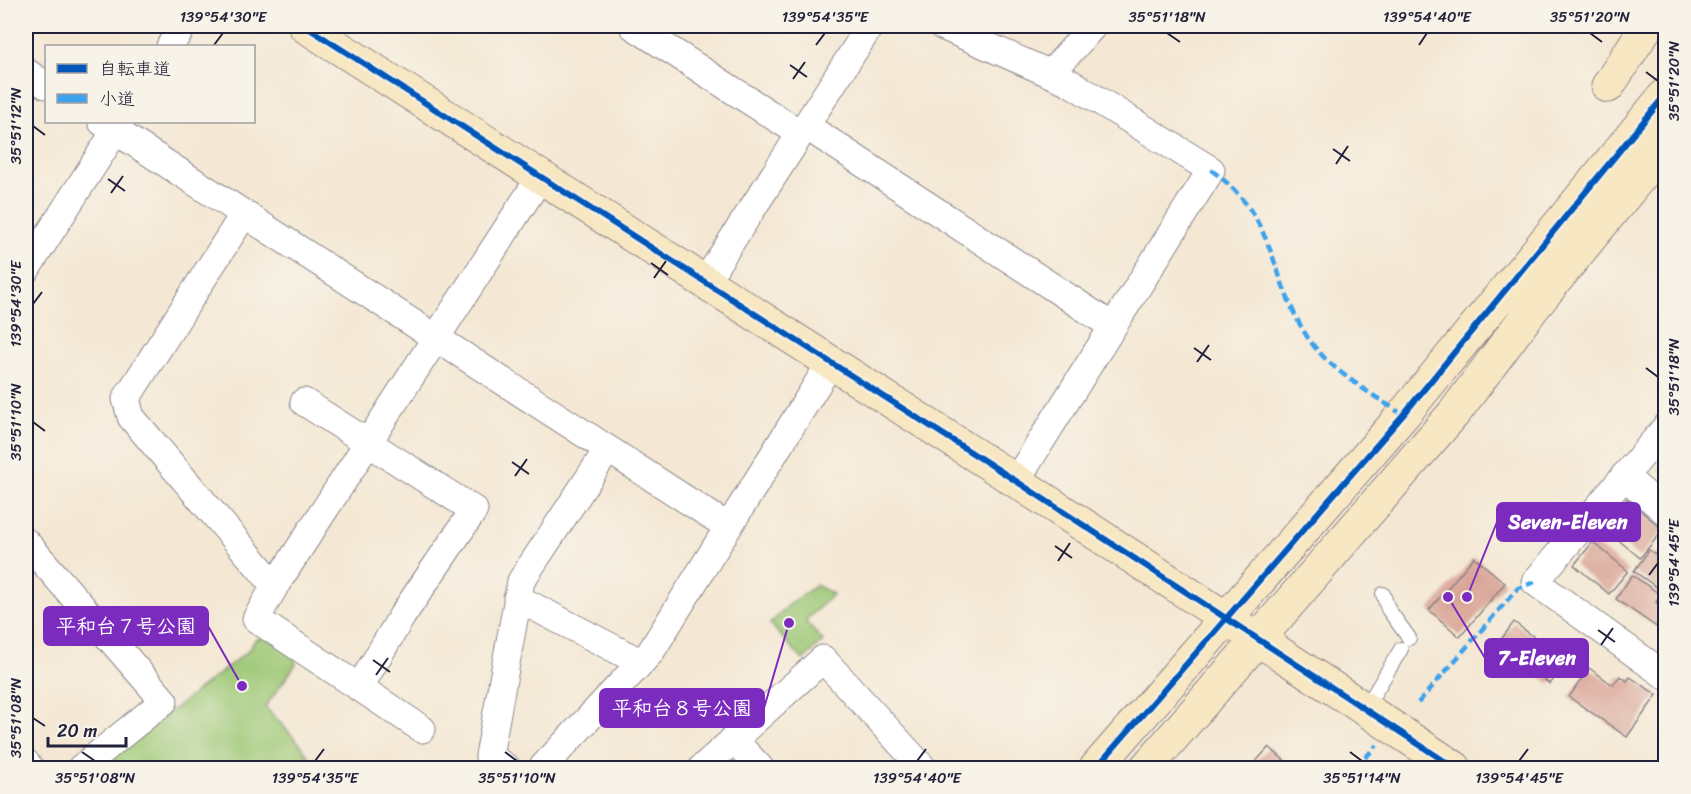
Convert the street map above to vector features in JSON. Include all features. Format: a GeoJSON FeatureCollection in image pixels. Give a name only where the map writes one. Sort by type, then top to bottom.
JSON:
{"type":"FeatureCollection","features":[{"type":"Feature","properties":{"kind":"street"},"geometry":{"type":"LineString","coordinates":[[171,45],[183,26]]}},
{"type":"Feature","properties":{"kind":"street"},"geometry":{"type":"LineString","coordinates":[[305,26],[1016,481],[1455,768]]}},
{"type":"Feature","properties":{"kind":"street"},"geometry":{"type":"LineString","coordinates":[[633,26],[803,130],[1112,326]]}},
{"type":"Feature","properties":{"kind":"street"},"geometry":{"type":"LineString","coordinates":[[705,282],[870,26]]}},
{"type":"Feature","properties":{"kind":"street"},"geometry":{"type":"LineString","coordinates":[[942,26],[1069,82],[1211,170],[1016,481]]}},
{"type":"Feature","properties":{"kind":"street"},"geometry":{"type":"LineString","coordinates":[[1050,74],[1093,26]]}},
{"type":"Feature","properties":{"kind":"street"},"geometry":{"type":"LineString","coordinates":[[1608,86],[1647,26]]}},
{"type":"Feature","properties":{"kind":"street"},"geometry":{"type":"LineString","coordinates":[[26,72],[45,84]]}},
{"type":"Feature","properties":{"kind":"street"},"geometry":{"type":"LineString","coordinates":[[1096,768],[1403,416],[1665,94]]}},
{"type":"Feature","properties":{"kind":"street"},"geometry":{"type":"LineString","coordinates":[[26,270],[113,124],[244,214],[727,526]]}},
{"type":"Feature","properties":{"kind":"street"},"geometry":{"type":"LineString","coordinates":[[1146,768],[1455,412],[1532,309],[1665,145]]}},
{"type":"Feature","properties":{"kind":"street"},"geometry":{"type":"LineString","coordinates":[[422,729],[256,619],[274,586],[541,176]]}},
{"type":"Feature","properties":{"kind":"street"},"geometry":{"type":"LineString","coordinates":[[244,214],[126,399],[131,417],[274,586]]}},
{"type":"Feature","properties":{"kind":"street"},"geometry":{"type":"LineString","coordinates":[[542,768],[650,653],[831,362]]}},
{"type":"Feature","properties":{"kind":"street"},"geometry":{"type":"LineString","coordinates":[[304,402],[474,510],[402,616],[359,688]]}},
{"type":"Feature","properties":{"kind":"street"},"geometry":{"type":"LineString","coordinates":[[1665,427],[1535,582],[1665,676]]}},
{"type":"Feature","properties":{"kind":"street"},"geometry":{"type":"LineString","coordinates":[[507,768],[489,756],[521,581],[608,449]]}},
{"type":"Feature","properties":{"kind":"street"},"geometry":{"type":"LineString","coordinates":[[1624,476],[1665,512]]}},
{"type":"Feature","properties":{"kind":"street"},"geometry":{"type":"LineString","coordinates":[[26,542],[164,701],[81,768]]}},
{"type":"Feature","properties":{"kind":"street"},"geometry":{"type":"LineString","coordinates":[[517,598],[640,662]]}},
{"type":"Feature","properties":{"kind":"street"},"geometry":{"type":"LineString","coordinates":[[702,768],[824,658],[923,768]]}},
{"type":"Feature","properties":{"kind":"street"},"geometry":{"type":"LineString","coordinates":[[733,739],[760,768]]}},
{"type":"Feature","properties":{"kind":"street"},"geometry":{"type":"LineString","coordinates":[[26,763],[30,768]]}},
{"type":"Feature","properties":{"kind":"lane"},"geometry":{"type":"LineString","coordinates":[[1365,709],[1405,643],[1383,594]]}},
{"type":"Feature","properties":{"kind":"green space"},"geometry":{"type":"Polygon","coordinates":[[[816,585],[833,594],[805,621],[823,641],[803,660],[770,624],[789,605],[816,585]]]}},
{"type":"Feature","properties":{"kind":"green space"},"geometry":{"type":"Polygon","coordinates":[[[267,636],[293,653],[296,664],[265,707],[300,744],[316,768],[99,768],[248,651],[255,640],[267,636]]]}},
{"type":"Feature","properties":{"kind":"building"},"geometry":{"type":"Polygon","coordinates":[[[1666,461],[1666,477],[1657,470],[1666,461]]]}},
{"type":"Feature","properties":{"kind":"building"},"geometry":{"type":"Polygon","coordinates":[[[1627,499],[1663,530],[1640,558],[1603,527],[1627,499]]]}},
{"type":"Feature","properties":{"kind":"building"},"geometry":{"type":"Polygon","coordinates":[[[1593,542],[1628,571],[1609,594],[1574,565],[1593,542]]]}},
{"type":"Feature","properties":{"kind":"building"},"geometry":{"type":"Polygon","coordinates":[[[1649,550],[1658,556],[1661,553],[1666,556],[1666,594],[1634,571],[1649,550]]]}},
{"type":"Feature","properties":{"kind":"building"},"geometry":{"type":"Polygon","coordinates":[[[1474,557],[1505,583],[1460,637],[1429,610],[1474,557]]]}},
{"type":"Feature","properties":{"kind":"building"},"geometry":{"type":"Polygon","coordinates":[[[1632,575],[1661,595],[1656,602],[1666,608],[1666,617],[1658,628],[1616,599],[1632,575]]]}},
{"type":"Feature","properties":{"kind":"building"},"geometry":{"type":"Polygon","coordinates":[[[1514,622],[1547,647],[1550,642],[1571,657],[1550,684],[1497,645],[1514,622]]]}},
{"type":"Feature","properties":{"kind":"building"},"geometry":{"type":"Polygon","coordinates":[[[1589,668],[1613,685],[1620,676],[1627,681],[1630,677],[1657,695],[1627,737],[1569,697],[1589,668]]]}},
{"type":"Feature","properties":{"kind":"building"},"geometry":{"type":"Polygon","coordinates":[[[1269,747],[1293,768],[1250,768],[1269,747]]]}},
{"type":"Feature","properties":{"kind":"marked path"},"geometry":{"type":"LineString","coordinates":[[1211,170],[1233,189],[1249,208],[1261,228],[1295,316],[1317,350],[1352,381],[1403,415]]}},
{"type":"Feature","properties":{"kind":"marked path"},"geometry":{"type":"LineString","coordinates":[[1418,703],[1518,588],[1535,582]]}},
{"type":"Feature","properties":{"kind":"marked path"},"geometry":{"type":"LineString","coordinates":[[1356,768],[1377,745]]}},
{"type":"Feature","properties":{"kind":"cycle path"},"geometry":{"type":"LineString","coordinates":[[305,26],[1016,481],[1455,768]]}},
{"type":"Feature","properties":{"kind":"cycle path"},"geometry":{"type":"LineString","coordinates":[[1096,768],[1403,415],[1666,94]]}},
{"type":"Feature","properties":{"kind":"place","name":"7-Eleven"},"geometry":{"type":"Point","coordinates":[1448,597]}},
{"type":"Feature","properties":{"kind":"place","name":"Seven-Eleven"},"geometry":{"type":"Point","coordinates":[1467,597]}},
{"type":"Feature","properties":{"kind":"place","name":"平和台８号公園"},"geometry":{"type":"Point","coordinates":[789,623]}},
{"type":"Feature","properties":{"kind":"place","name":"平和台７号公園"},"geometry":{"type":"Point","coordinates":[242,686]}}]}
